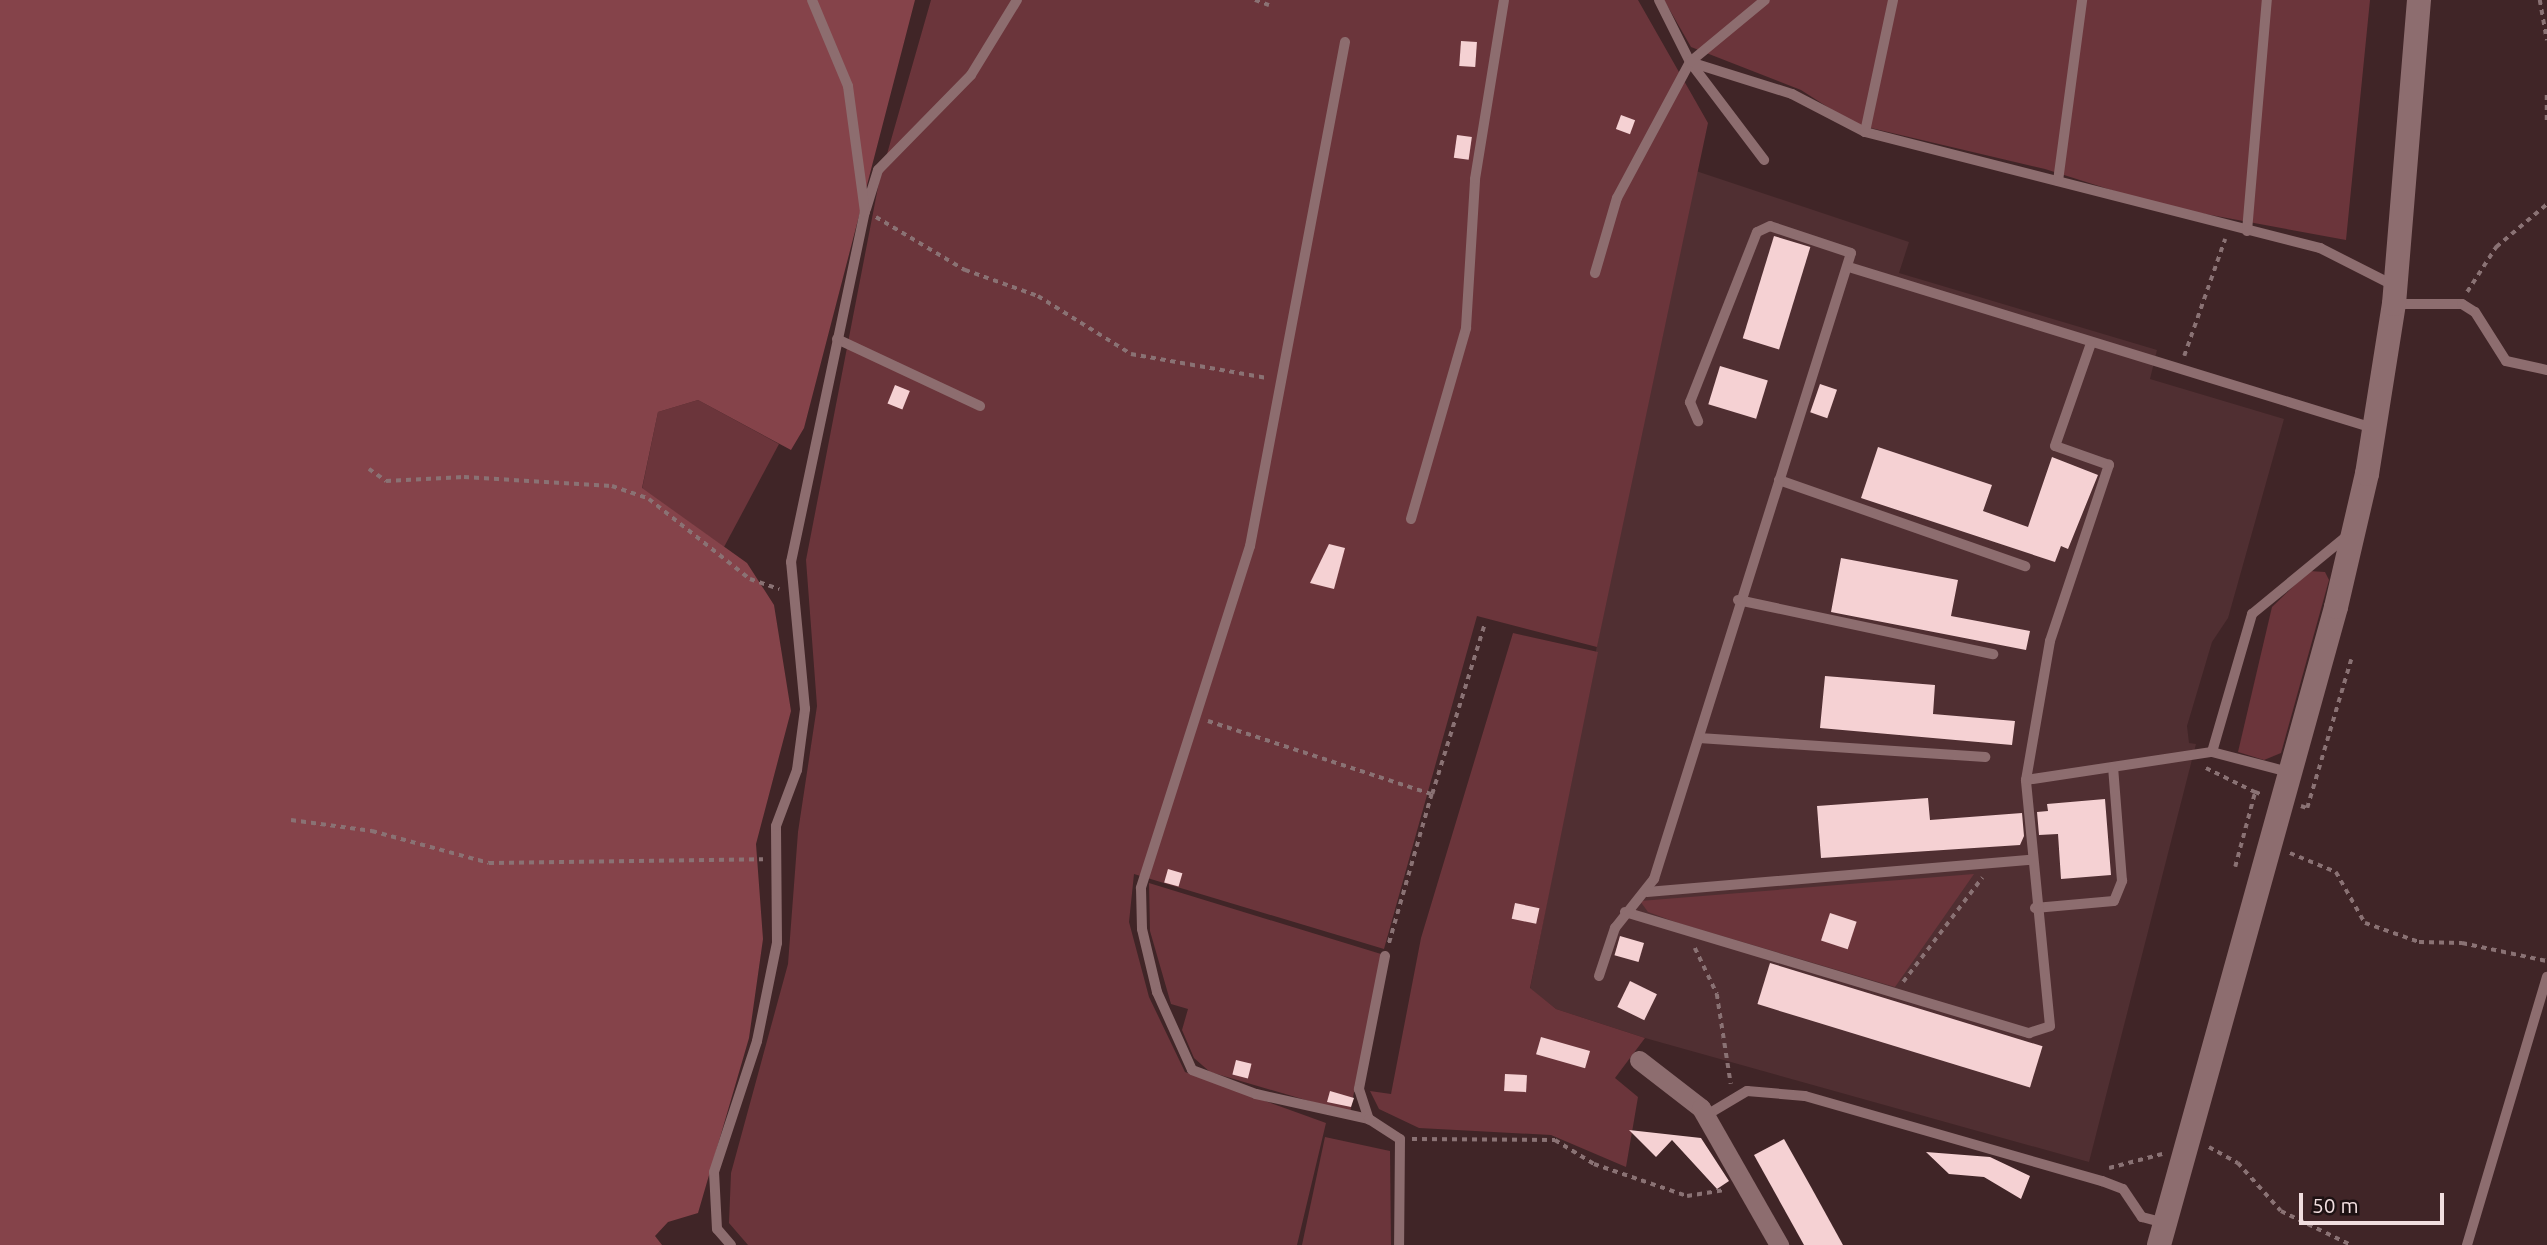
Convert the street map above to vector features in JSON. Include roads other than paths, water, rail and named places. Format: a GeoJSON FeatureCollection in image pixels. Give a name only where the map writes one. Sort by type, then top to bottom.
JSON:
{"type":"FeatureCollection","features":[{"type":"Feature","properties":{"kind":"street"},"geometry":{"type":"LineString","coordinates":[[2162,1234],[2355,529],[2375,428],[2395,295],[2419,0]]}},
{"type":"Feature","properties":{"kind":"street"},"geometry":{"type":"LineString","coordinates":[[1639,1060],[1705,1116],[1779,1245]]}},
{"type":"Feature","properties":{"kind":"lane"},"geometry":{"type":"LineString","coordinates":[[812,0],[848,86],[865,212]]}},
{"type":"Feature","properties":{"kind":"lane"},"geometry":{"type":"LineString","coordinates":[[731,1245],[717,1229],[714,1172],[757,1041],[777,943],[776,826],[797,770],[805,709],[791,562],[865,212],[878,170],[971,75],[1017,0]]}},
{"type":"Feature","properties":{"kind":"lane"},"geometry":{"type":"LineString","coordinates":[[1411,519],[1465,328],[1475,179],[1504,0]]}},
{"type":"Feature","properties":{"kind":"lane"},"geometry":{"type":"LineString","coordinates":[[1659,0],[1689,62],[1763,160]]}},
{"type":"Feature","properties":{"kind":"lane"},"geometry":{"type":"LineString","coordinates":[[1595,273],[1617,198],[1689,62],[1765,0]]}},
{"type":"Feature","properties":{"kind":"lane"},"geometry":{"type":"LineString","coordinates":[[1866,132],[1894,0]]}},
{"type":"Feature","properties":{"kind":"lane"},"geometry":{"type":"LineString","coordinates":[[2058,181],[2082,0]]}},
{"type":"Feature","properties":{"kind":"lane"},"geometry":{"type":"LineString","coordinates":[[2247,231],[2267,0]]}},
{"type":"Feature","properties":{"kind":"lane"},"geometry":{"type":"LineString","coordinates":[[1345,42],[1278,379],[1250,546],[1193,716],[1141,888],[1154,979],[1182,1058],[1192,1070],[1256,1094],[1368,1119],[1400,1139],[1399,1245]]}},
{"type":"Feature","properties":{"kind":"lane"},"geometry":{"type":"LineString","coordinates":[[1689,62],[1792,94],[1866,132],[2340,254],[2395,295],[2462,304],[2475,312],[2506,361],[2547,370]]}},
{"type":"Feature","properties":{"kind":"lane"},"geometry":{"type":"LineString","coordinates":[[1599,976],[1625,912],[1647,892],[1699,738],[1738,600],[1852,268],[1852,253],[1807,234],[1770,226],[1757,232],[1690,402],[1698,421]]}},
{"type":"Feature","properties":{"kind":"lane"},"geometry":{"type":"LineString","coordinates":[[1852,268],[2179,371],[2375,428]]}},
{"type":"Feature","properties":{"kind":"lane"},"geometry":{"type":"LineString","coordinates":[[837,339],[980,406]]}},
{"type":"Feature","properties":{"kind":"lane"},"geometry":{"type":"LineString","coordinates":[[1625,912],[1900,995],[2044,1032],[2052,1017],[2035,908],[2026,780],[2050,640],[2109,465],[2055,446],[2091,343]]}},
{"type":"Feature","properties":{"kind":"lane"},"geometry":{"type":"LineString","coordinates":[[1779,480],[2025,566]]}},
{"type":"Feature","properties":{"kind":"lane"},"geometry":{"type":"LineString","coordinates":[[2208,752],[2252,614],[2355,529]]}},
{"type":"Feature","properties":{"kind":"lane"},"geometry":{"type":"LineString","coordinates":[[1738,600],[1993,654]]}},
{"type":"Feature","properties":{"kind":"lane"},"geometry":{"type":"LineString","coordinates":[[1699,738],[1985,757]]}},
{"type":"Feature","properties":{"kind":"lane"},"geometry":{"type":"LineString","coordinates":[[2026,780],[2208,752],[2290,773]]}},
{"type":"Feature","properties":{"kind":"lane"},"geometry":{"type":"LineString","coordinates":[[2035,908],[2114,901],[2122,881],[2113,767]]}},
{"type":"Feature","properties":{"kind":"lane"},"geometry":{"type":"LineString","coordinates":[[1647,892],[2031,860]]}},
{"type":"Feature","properties":{"kind":"lane"},"geometry":{"type":"LineString","coordinates":[[1368,1119],[1360,1075],[1385,956]]}},
{"type":"Feature","properties":{"kind":"lane"},"geometry":{"type":"LineString","coordinates":[[2467,1245],[2547,977]]}},
{"type":"Feature","properties":{"kind":"lane"},"geometry":{"type":"LineString","coordinates":[[1705,1116],[1747,1091],[1805,1096],[2123,1189],[2142,1217],[2162,1234]]}}]}
